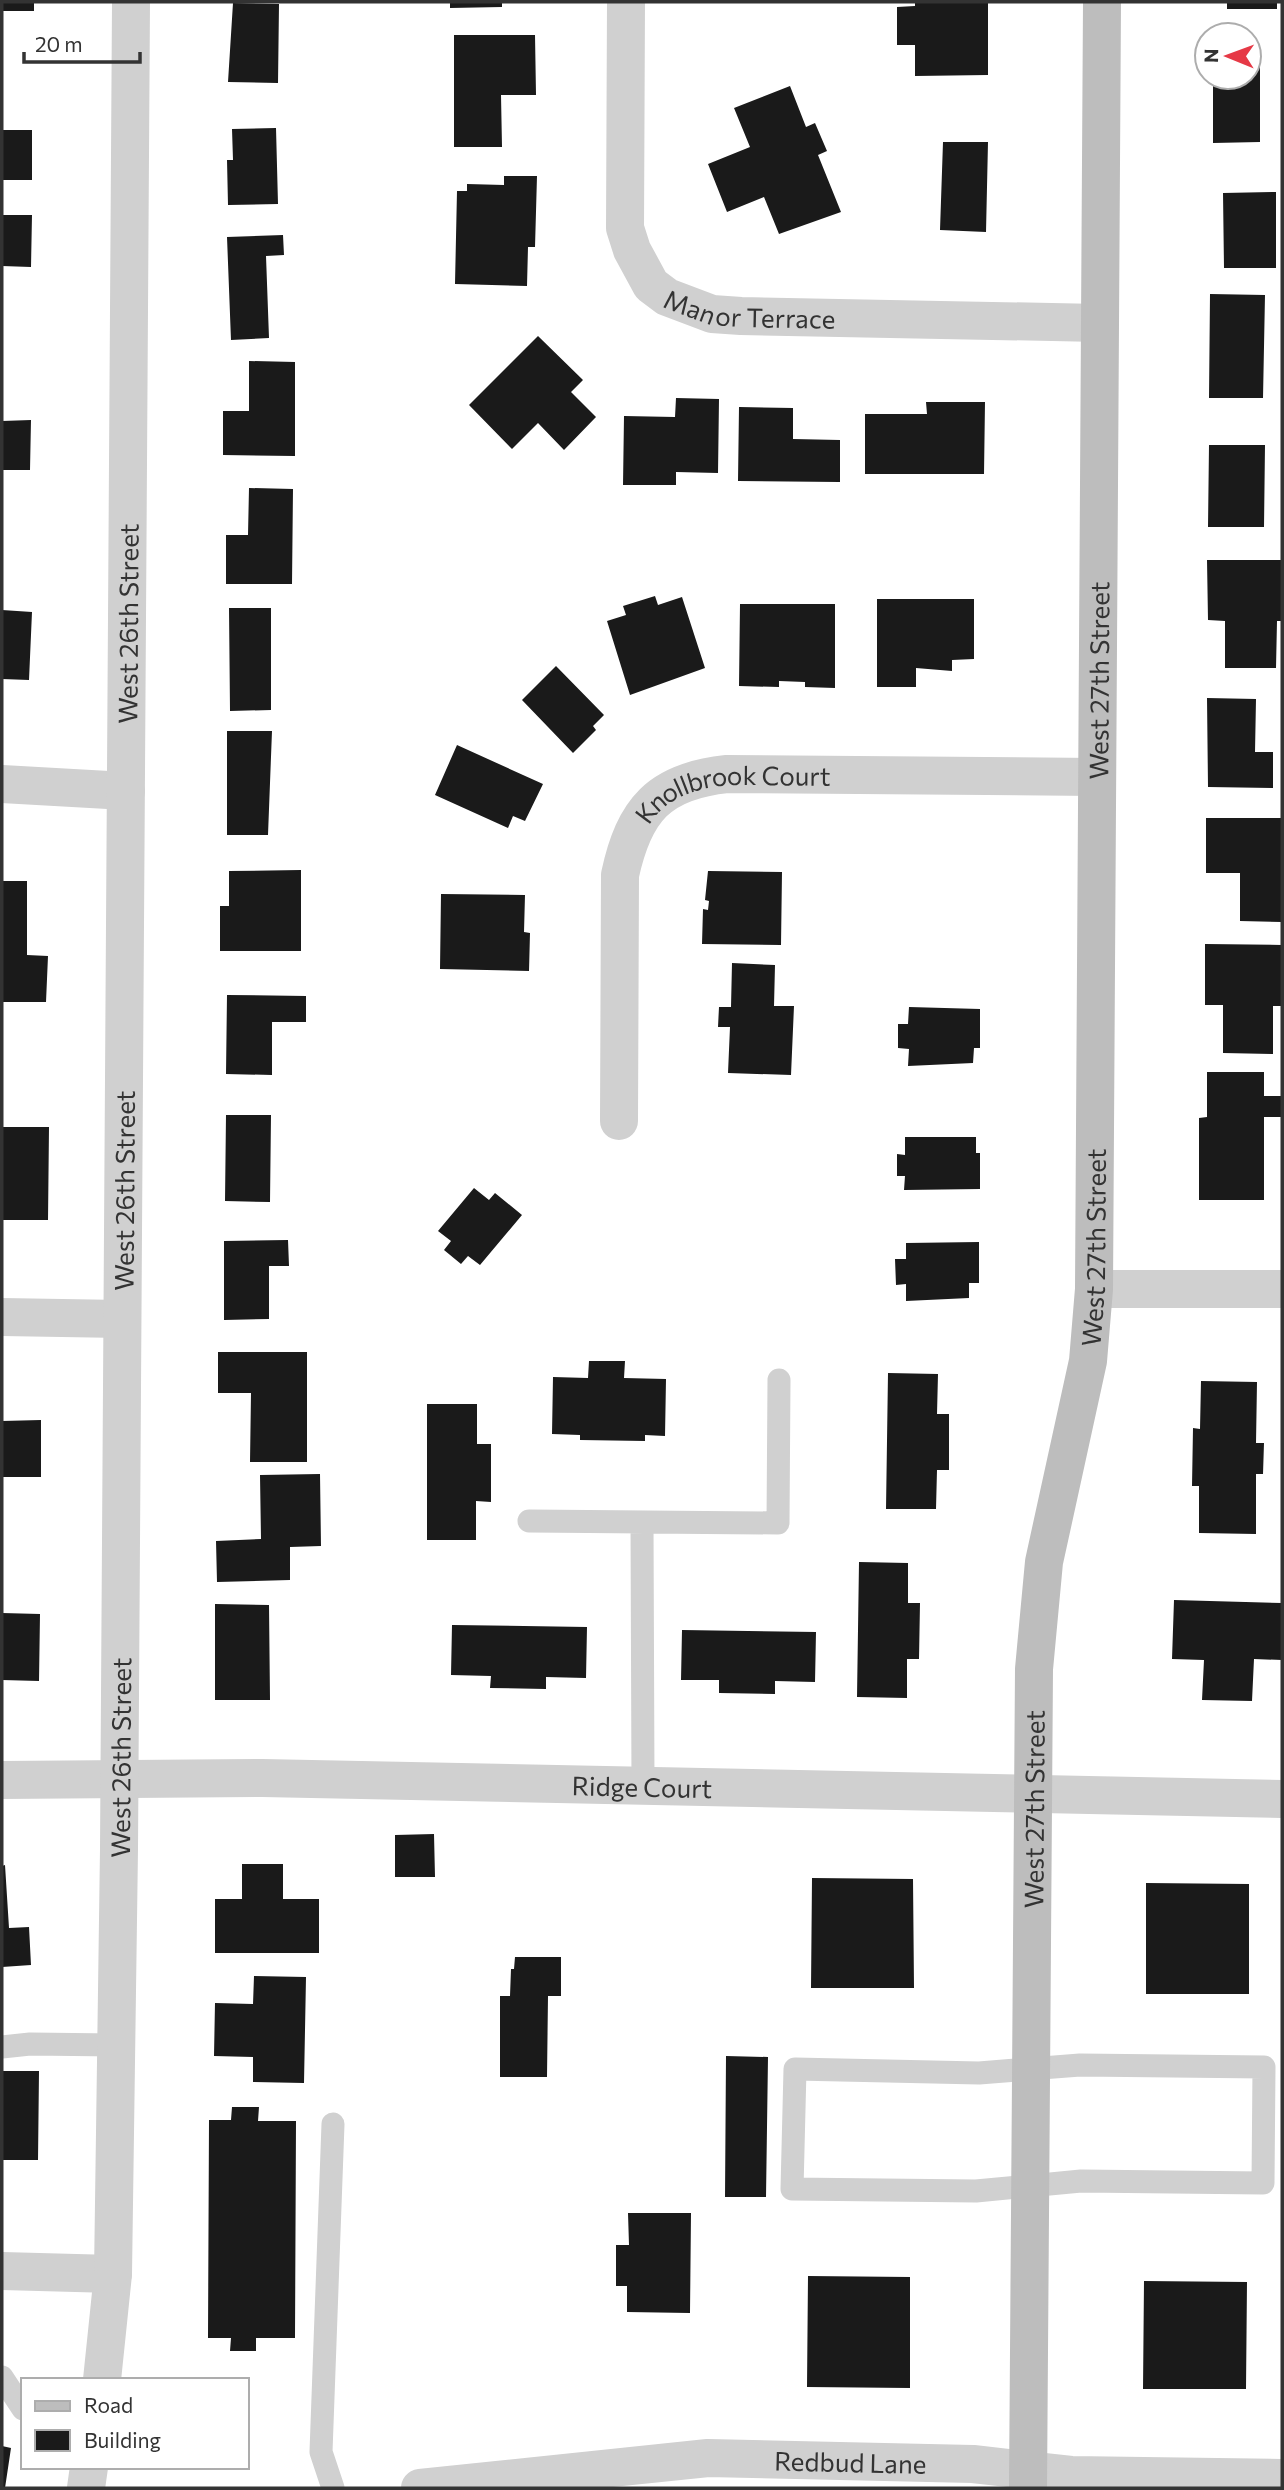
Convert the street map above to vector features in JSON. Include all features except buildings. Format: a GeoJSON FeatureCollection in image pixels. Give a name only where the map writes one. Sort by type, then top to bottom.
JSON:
{"type":"FeatureCollection","features":[{"type":"Feature","properties":{"kind":"street","name":"West 26th Street"},"geometry":{"type":"LineString","coordinates":[[102,2378],[113,2274],[120,1779],[131,2]]}},
{"type":"Feature","properties":{"kind":"street","name":"Manor Terrace"},"geometry":{"type":"LineString","coordinates":[[626,2],[625,228],[639,268],[651,285],[667,297],[712,314],[741,316],[1100,323]]}},
{"type":"Feature","properties":{"kind":"street","name":"West 27th Street"},"geometry":{"type":"LineString","coordinates":[[1028,2479],[1034,1669],[1044,1563],[1088,1361],[1094,1289],[1102,2]]}},
{"type":"Feature","properties":{"kind":"street","name":"Knollbrook Court"},"geometry":{"type":"LineString","coordinates":[[619,1122],[620,875],[627,840],[640,816],[662,793],[697,777],[727,774],[1097,777]]}},
{"type":"Feature","properties":{"kind":"street"},"geometry":{"type":"LineString","coordinates":[[2,784],[127,791]]}},
{"type":"Feature","properties":{"kind":"street"},"geometry":{"type":"LineString","coordinates":[[1094,1289],[1282,1289]]}},
{"type":"Feature","properties":{"kind":"street"},"geometry":{"type":"LineString","coordinates":[[2,1317],[122,1319]]}},
{"type":"Feature","properties":{"kind":"street","name":"Ridge Court"},"geometry":{"type":"LineString","coordinates":[[2,1780],[275,1779],[1282,1799]]}},
{"type":"Feature","properties":{"kind":"street"},"geometry":{"type":"LineString","coordinates":[[2,2271],[113,2274]]}},
{"type":"Feature","properties":{"kind":"street","name":"Redbud Lane"},"geometry":{"type":"LineString","coordinates":[[431,2488],[708,2458],[973,2464],[1028,2479],[1071,2475],[1282,2478]]}},
{"type":"Feature","properties":{"kind":"street"},"geometry":{"type":"LineString","coordinates":[[86,2488],[89,2469]]}},
{"type":"Feature","properties":{"kind":"lane"},"geometry":{"type":"LineString","coordinates":[[529,1521],[778,1523],[779,1380]]}},
{"type":"Feature","properties":{"kind":"lane"},"geometry":{"type":"LineString","coordinates":[[642,1522],[643,1787]]}},
{"type":"Feature","properties":{"kind":"lane"},"geometry":{"type":"LineString","coordinates":[[2,2048],[30,2044],[116,2045]]}},
{"type":"Feature","properties":{"kind":"lane"},"geometry":{"type":"LineString","coordinates":[[1080,2065],[1264,2067],[1263,2183],[1081,2181],[976,2191],[792,2189],[795,2069],[979,2073],[1031,2069],[1080,2065]]}},
{"type":"Feature","properties":{"kind":"lane"},"geometry":{"type":"LineString","coordinates":[[333,2124],[321,2452],[333,2488]]}},
{"type":"Feature","properties":{"kind":"lane"},"geometry":{"type":"LineString","coordinates":[[2,2377],[21,2406]]}}]}
